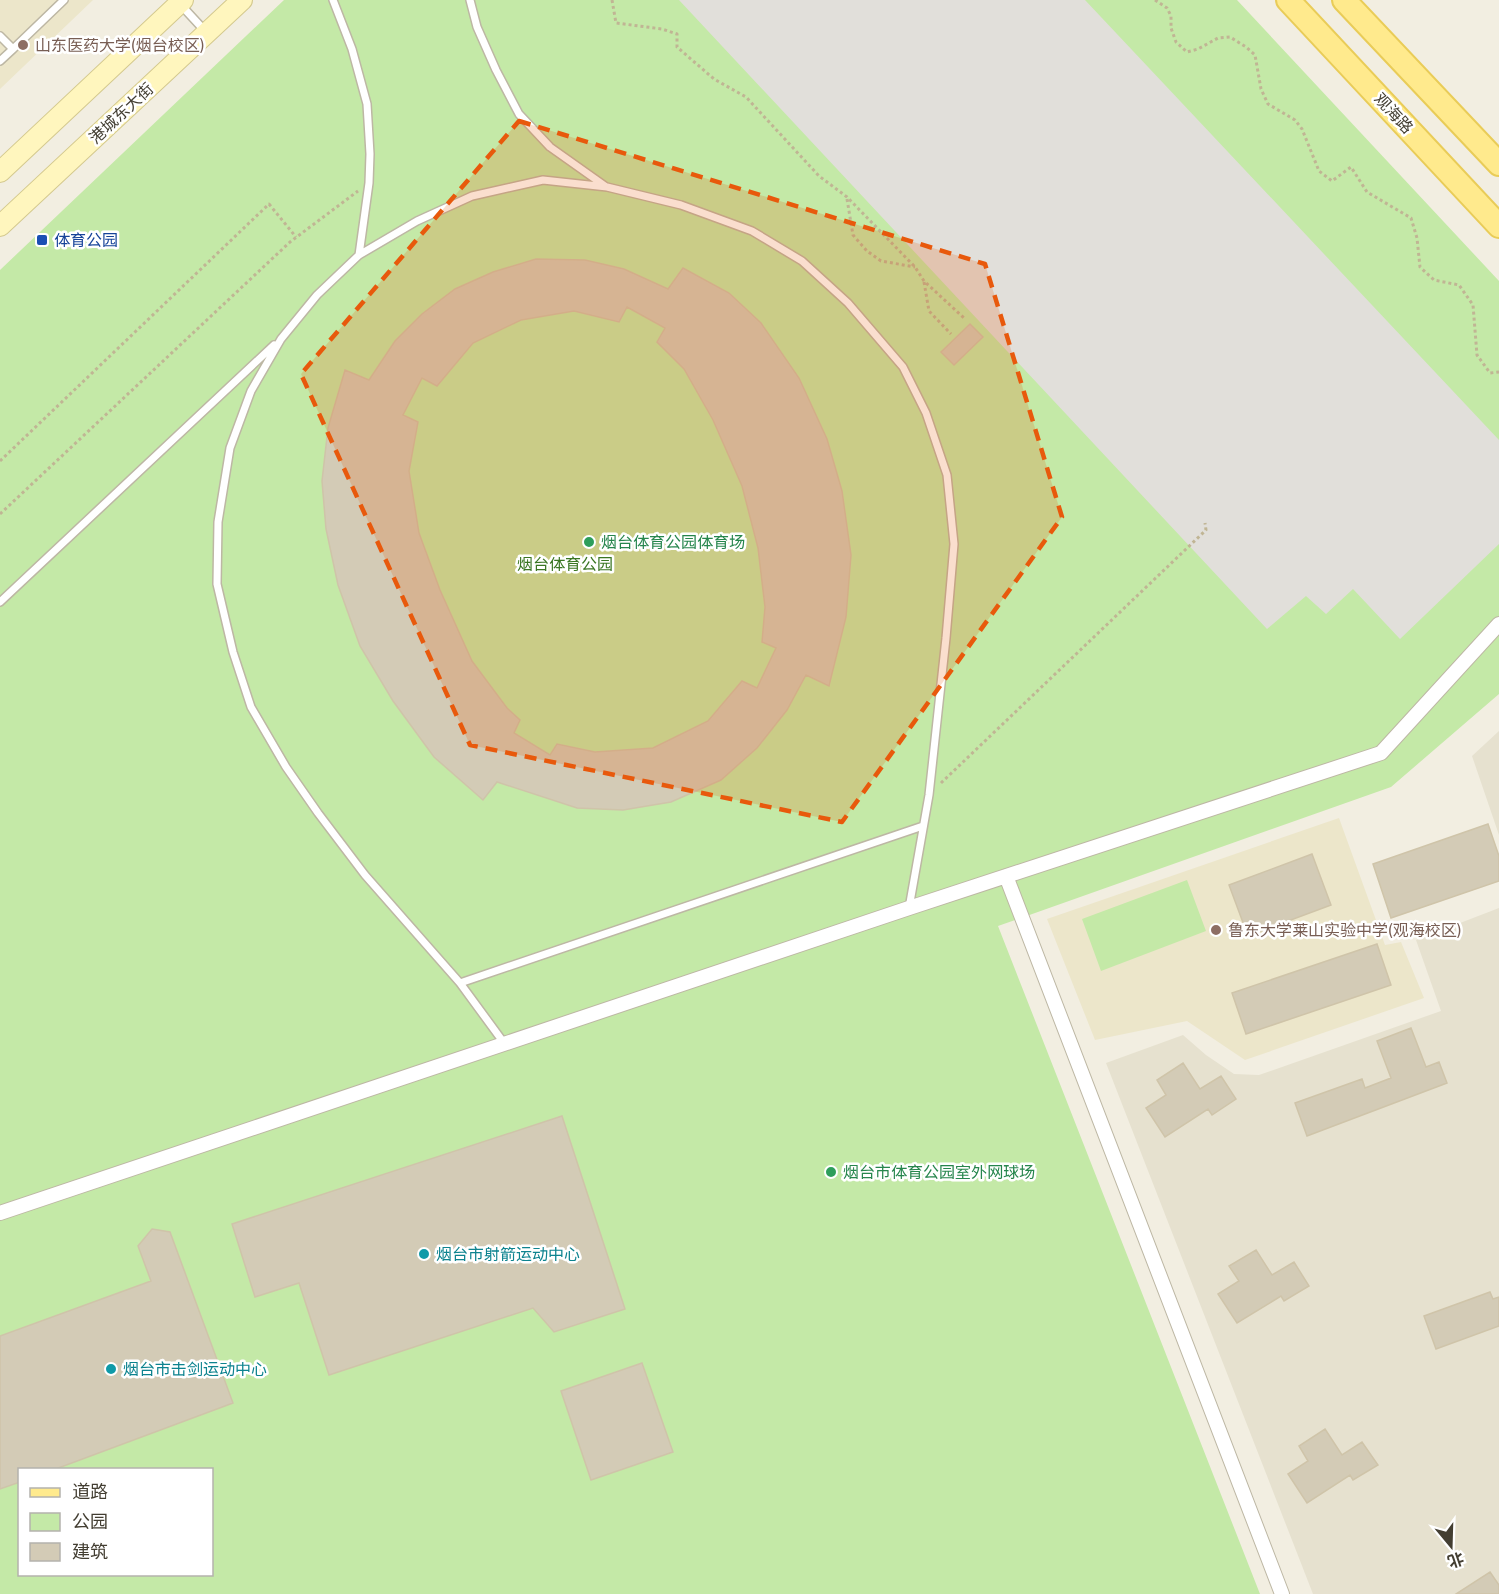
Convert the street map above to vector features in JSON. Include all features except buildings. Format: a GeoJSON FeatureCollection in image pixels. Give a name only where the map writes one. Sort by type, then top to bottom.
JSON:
{"type":"FeatureCollection","features":[{"type":"Feature","properties":{"kind":"main road","name":"港城东大街"},"geometry":{"type":"LineString","coordinates":[[0,225],[242,0]]}},
{"type":"Feature","properties":{"kind":"main road","name":"观海路"},"geometry":{"type":"LineString","coordinates":[[1288,0],[1499,226]]}},
{"type":"Feature","properties":{"kind":"main road"},"geometry":{"type":"LineString","coordinates":[[1344,0],[1499,164]]}},
{"type":"Feature","properties":{"kind":"main road"},"geometry":{"type":"LineString","coordinates":[[0,172],[180,1]]}},
{"type":"Feature","properties":{"kind":"street"},"geometry":{"type":"LineString","coordinates":[[0,1213],[909,908],[1382,753],[1499,624]]}},
{"type":"Feature","properties":{"kind":"street"},"geometry":{"type":"LineString","coordinates":[[1006,876],[1282,1594]]}},
{"type":"Feature","properties":{"kind":"lane"},"geometry":{"type":"LineString","coordinates":[[0,61],[64,0]]}},
{"type":"Feature","properties":{"kind":"lane"},"geometry":{"type":"LineString","coordinates":[[333,0],[352,49],[367,104],[369,183],[359,255]]}},
{"type":"Feature","properties":{"kind":"lane"},"geometry":{"type":"LineString","coordinates":[[470,0],[477,27],[519,114],[550,147],[607,187]]}},
{"type":"Feature","properties":{"kind":"lane"},"geometry":{"type":"LineString","coordinates":[[180,1],[207,33]]}},
{"type":"Feature","properties":{"kind":"lane"},"geometry":{"type":"LineString","coordinates":[[0,36],[13,49]]}},
{"type":"Feature","properties":{"kind":"lane"},"geometry":{"type":"LineString","coordinates":[[0,602],[281,339],[317,295],[359,255],[417,221],[472,196],[543,180],[607,187],[681,205],[752,231],[802,261],[848,303],[903,367],[926,413],[946,474],[954,544],[946,638],[929,795],[909,908]]}},
{"type":"Feature","properties":{"kind":"lane"},"geometry":{"type":"LineString","coordinates":[[281,339],[251,391],[230,448],[218,522],[217,584],[232,652],[252,707],[286,767],[365,875],[460,983],[504,1043]]}},
{"type":"Feature","properties":{"kind":"lane"},"geometry":{"type":"LineString","coordinates":[[460,983],[923,826]]}},
{"type":"Feature","properties":{"kind":"path"},"geometry":{"type":"LineString","coordinates":[[612,0],[616,23],[662,29],[676,34],[676,47],[714,79],[746,97],[819,176],[847,197],[915,267],[924,280],[964,318]]}},
{"type":"Feature","properties":{"kind":"path"},"geometry":{"type":"LineString","coordinates":[[1155,0],[1167,8],[1171,16],[1171,28],[1176,42],[1187,52],[1218,38],[1230,37],[1255,55],[1262,89],[1268,104],[1294,120],[1302,129],[1319,171],[1332,181],[1351,167],[1367,192],[1411,218],[1417,238],[1420,267],[1434,280],[1459,285],[1473,305],[1477,355],[1490,373],[1499,372]]}},
{"type":"Feature","properties":{"kind":"path"},"geometry":{"type":"LineString","coordinates":[[0,514],[296,237],[369,183]]}},
{"type":"Feature","properties":{"kind":"path"},"geometry":{"type":"LineString","coordinates":[[847,197],[853,235],[867,251],[881,261],[915,267]]}},
{"type":"Feature","properties":{"kind":"path"},"geometry":{"type":"LineString","coordinates":[[0,460],[269,204],[296,237]]}},
{"type":"Feature","properties":{"kind":"path"},"geometry":{"type":"LineString","coordinates":[[924,280],[928,311],[951,334]]}},
{"type":"Feature","properties":{"kind":"path"},"geometry":{"type":"LineString","coordinates":[[929,795],[1206,530],[1205,523]]}},
{"type":"Feature","properties":{"kind":"highlighted area"},"geometry":{"type":"Polygon","coordinates":[[[519,121],[985,264],[1062,517],[842,822],[470,745],[301,374],[519,121]]]}},
{"type":"Feature","properties":{"kind":"shaded area","name":"山东医药大学(烟台校区)"},"geometry":{"type":"Polygon","coordinates":[[[0,0],[93,0],[0,89],[0,0]]]}},
{"type":"Feature","properties":{"kind":"shaded area"},"geometry":{"type":"Polygon","coordinates":[[[679,0],[1085,0],[1499,440],[1499,544],[1400,639],[1353,589],[1326,614],[1306,596],[1267,629],[679,0]]]}},
{"type":"Feature","properties":{"kind":"shaded area"},"geometry":{"type":"Polygon","coordinates":[[[1499,731],[1499,835],[1472,756],[1499,731]]]}},
{"type":"Feature","properties":{"kind":"shaded area","name":"鲁东大学莱山实验中学(观海校区)"},"geometry":{"type":"Polygon","coordinates":[[[1339,818],[1385,945],[1401,942],[1424,998],[1245,1060],[1187,1021],[1095,1040],[1047,919],[1339,818]]]}},
{"type":"Feature","properties":{"kind":"shaded area"},"geometry":{"type":"Polygon","coordinates":[[[1499,908],[1499,1594],[1313,1594],[1106,1063],[1183,1035],[1206,1055],[1234,1074],[1259,1075],[1441,1011],[1416,940],[1499,908]]]}},
{"type":"Feature","properties":{"kind":"green space","name":"烟台体育公园"},"geometry":{"type":"Polygon","coordinates":[[[284,0],[1237,0],[1499,281],[1499,694],[1391,787],[998,926],[1260,1594],[0,1594],[0,270],[284,0]]]}},
{"type":"Feature","properties":{"kind":"green space"},"geometry":{"type":"Polygon","coordinates":[[[1187,880],[1206,931],[1101,971],[1082,919],[1187,880]]]}},
{"type":"Feature","properties":{"kind":"place","name":"山东医药大学(烟台校区)"},"geometry":{"type":"Point","coordinates":[23,45]}},
{"type":"Feature","properties":{"kind":"place","name":"体育公园"},"geometry":{"type":"Point","coordinates":[42,240]}},
{"type":"Feature","properties":{"kind":"place","name":"烟台体育公园体育场"},"geometry":{"type":"Point","coordinates":[589,542]}},
{"type":"Feature","properties":{"kind":"place","name":"鲁东大学莱山实验中学(观海校区)"},"geometry":{"type":"Point","coordinates":[1216,930]}},
{"type":"Feature","properties":{"kind":"place","name":"烟台市体育公园室外网球场"},"geometry":{"type":"Point","coordinates":[831,1172]}},
{"type":"Feature","properties":{"kind":"place","name":"烟台市射箭运动中心"},"geometry":{"type":"Point","coordinates":[424,1254]}},
{"type":"Feature","properties":{"kind":"place","name":"烟台市击剑运动中心"},"geometry":{"type":"Point","coordinates":[111,1369]}}]}
